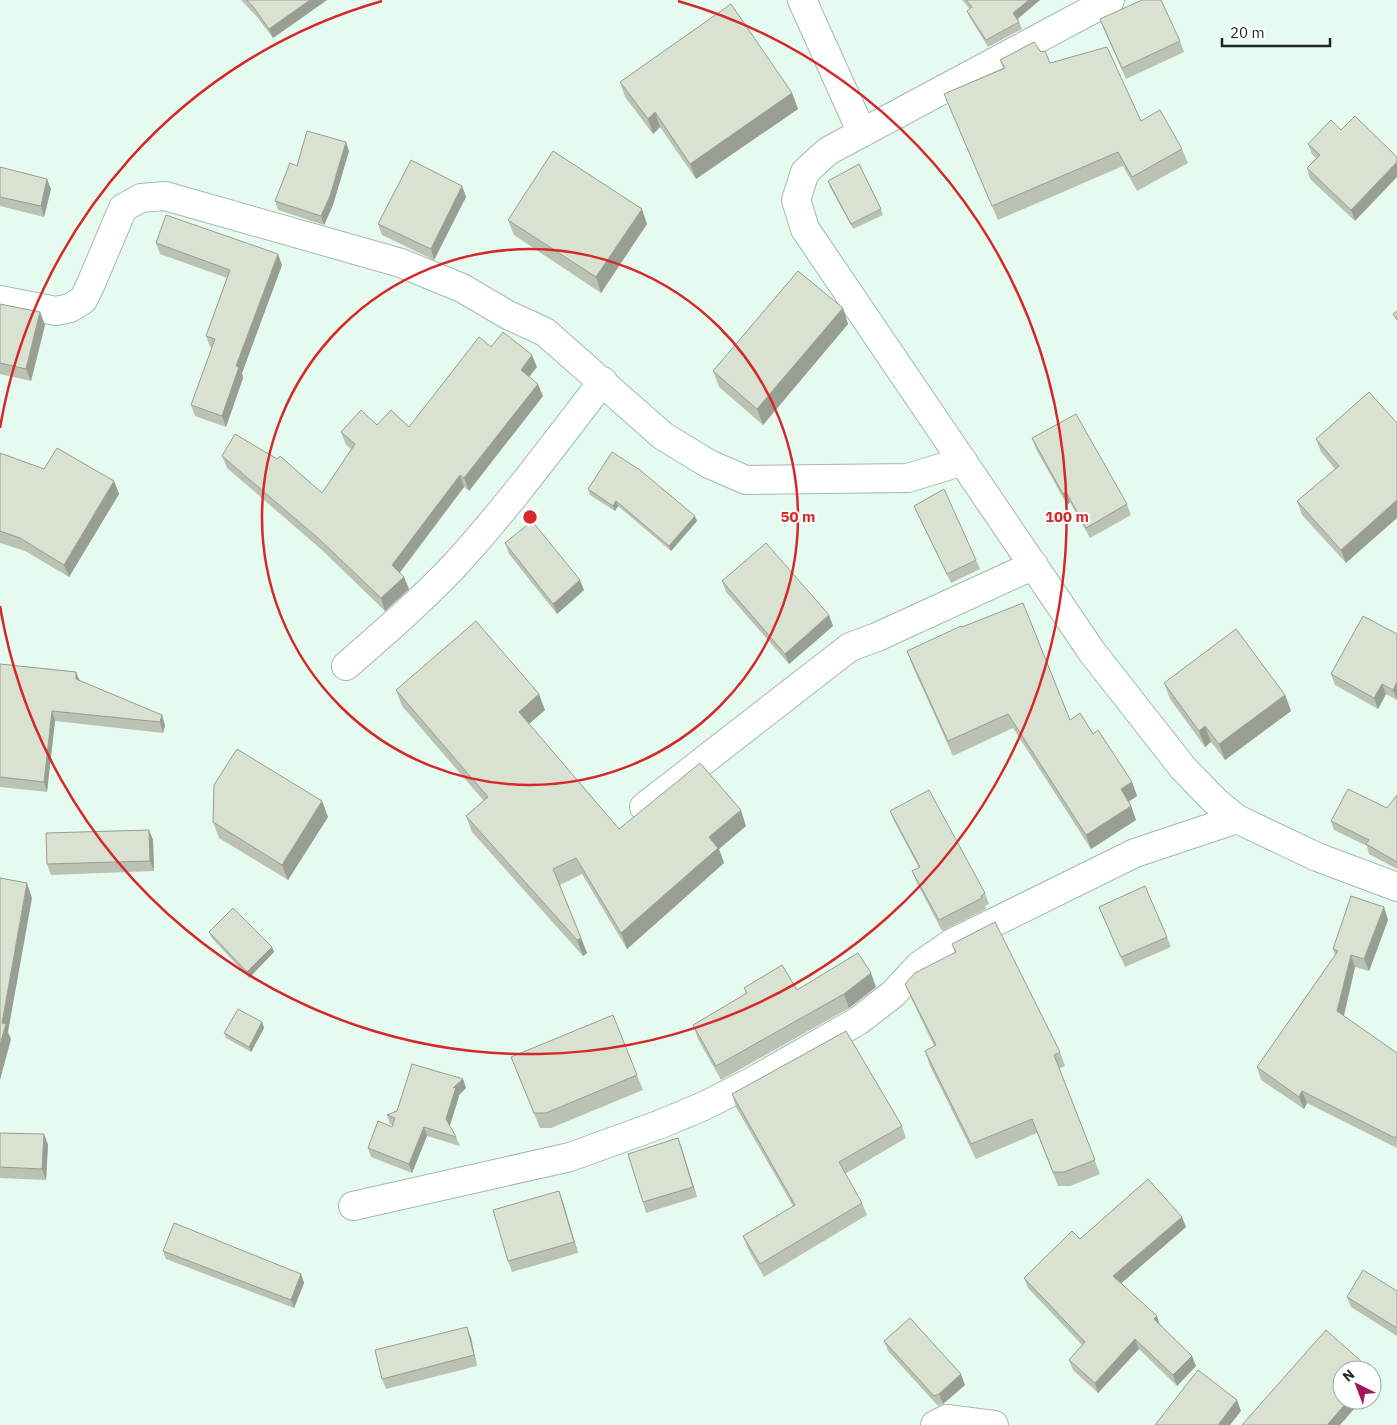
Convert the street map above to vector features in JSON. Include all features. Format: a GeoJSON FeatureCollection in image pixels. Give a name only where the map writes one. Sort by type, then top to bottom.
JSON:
{"type":"FeatureCollection","features":[{"type":"Feature","properties":{"kind":"street"},"geometry":{"type":"LineString","coordinates":[[802,0],[862,132]]}},
{"type":"Feature","properties":{"kind":"street"},"geometry":{"type":"LineString","coordinates":[[1110,0],[828,151],[805,172],[796,200],[806,229],[1092,652],[1183,768],[1215,802],[1237,819],[1317,857],[1397,887]]}},
{"type":"Feature","properties":{"kind":"street"},"geometry":{"type":"LineString","coordinates":[[0,300],[56,311],[70,308],[82,300],[90,286],[123,208],[142,198],[165,196],[401,263],[462,288],[508,315],[545,332],[603,381],[618,399],[662,436],[709,464],[746,480],[908,478],[963,461]]}},
{"type":"Feature","properties":{"kind":"street"},"geometry":{"type":"LineString","coordinates":[[346,666],[405,615],[455,564],[517,493],[603,381]]}},
{"type":"Feature","properties":{"kind":"street"},"geometry":{"type":"LineString","coordinates":[[644,807],[850,647],[877,637],[1034,565]]}},
{"type":"Feature","properties":{"kind":"street"},"geometry":{"type":"LineString","coordinates":[[353,1206],[570,1157],[697,1109],[753,1081],[858,1022],[893,994],[920,965],[952,943],[1135,852],[1237,819]]}},
{"type":"Feature","properties":{"kind":"street"},"geometry":{"type":"LineString","coordinates":[[935,1425],[947,1419],[994,1425]]}},
{"type":"Feature","properties":{"kind":"building"},"geometry":{"type":"Polygon","coordinates":[[[247,0],[310,0],[269,29],[247,0]]]}},
{"type":"Feature","properties":{"kind":"building"},"geometry":{"type":"Polygon","coordinates":[[[966,0],[1029,0],[1013,13],[1019,22],[986,40],[967,11],[972,7],[966,0]]]}},
{"type":"Feature","properties":{"kind":"building"},"geometry":{"type":"Polygon","coordinates":[[[1142,0],[1161,0],[1180,41],[1122,68],[1100,19],[1142,0]]]}},
{"type":"Feature","properties":{"kind":"building"},"geometry":{"type":"Polygon","coordinates":[[[731,4],[792,93],[690,164],[655,112],[648,119],[620,82],[731,4]]]}},
{"type":"Feature","properties":{"kind":"building"},"geometry":{"type":"Polygon","coordinates":[[[1034,42],[1041,52],[1045,51],[1050,63],[1107,47],[1141,121],[1160,110],[1182,149],[1132,177],[1118,152],[992,206],[944,94],[1005,68],[1000,60],[1034,42]]]}},
{"type":"Feature","properties":{"kind":"building"},"geometry":{"type":"Polygon","coordinates":[[[1355,116],[1397,157],[1397,162],[1351,210],[1307,168],[1320,155],[1308,144],[1331,120],[1341,130],[1355,116]]]}},
{"type":"Feature","properties":{"kind":"building"},"geometry":{"type":"Polygon","coordinates":[[[307,131],[346,142],[330,196],[321,216],[275,201],[290,163],[297,166],[307,131]]]}},
{"type":"Feature","properties":{"kind":"building"},"geometry":{"type":"Polygon","coordinates":[[[553,151],[642,209],[596,277],[508,220],[553,151]]]}},
{"type":"Feature","properties":{"kind":"building"},"geometry":{"type":"Polygon","coordinates":[[[411,160],[462,186],[431,249],[378,224],[411,160]]]}},
{"type":"Feature","properties":{"kind":"building"},"geometry":{"type":"Polygon","coordinates":[[[859,164],[881,209],[851,224],[828,181],[859,164]]]}},
{"type":"Feature","properties":{"kind":"building"},"geometry":{"type":"Polygon","coordinates":[[[0,167],[47,179],[41,206],[0,197],[0,167]]]}},
{"type":"Feature","properties":{"kind":"building"},"geometry":{"type":"Polygon","coordinates":[[[166,215],[278,254],[236,366],[239,367],[222,416],[191,405],[215,339],[206,336],[230,270],[156,243],[166,215]]]}},
{"type":"Feature","properties":{"kind":"building"},"geometry":{"type":"Polygon","coordinates":[[[798,271],[843,308],[757,409],[713,371],[798,271]]]}},
{"type":"Feature","properties":{"kind":"building"},"geometry":{"type":"Polygon","coordinates":[[[0,304],[40,312],[26,369],[0,363],[0,304]]]}},
{"type":"Feature","properties":{"kind":"building"},"geometry":{"type":"Polygon","coordinates":[[[1397,311],[1397,320],[1393,314],[1397,311]]]}},
{"type":"Feature","properties":{"kind":"building"},"geometry":{"type":"Polygon","coordinates":[[[503,332],[532,355],[521,370],[538,384],[464,478],[460,475],[392,565],[404,577],[381,598],[319,539],[222,456],[235,434],[277,459],[280,456],[322,493],[355,444],[341,432],[361,410],[377,425],[391,410],[409,427],[479,337],[491,347],[503,332]]]}},
{"type":"Feature","properties":{"kind":"building"},"geometry":{"type":"Polygon","coordinates":[[[1369,392],[1397,423],[1397,500],[1341,550],[1297,501],[1339,466],[1316,439],[1369,392]]]}},
{"type":"Feature","properties":{"kind":"building"},"geometry":{"type":"Polygon","coordinates":[[[1076,414],[1127,504],[1086,528],[1066,492],[1063,494],[1032,438],[1076,414]]]}},
{"type":"Feature","properties":{"kind":"building"},"geometry":{"type":"Polygon","coordinates":[[[57,448],[114,481],[64,565],[20,538],[0,531],[0,453],[44,469],[57,448]]]}},
{"type":"Feature","properties":{"kind":"building"},"geometry":{"type":"Polygon","coordinates":[[[612,452],[640,470],[695,516],[669,546],[616,501],[613,506],[588,489],[612,452]]]}},
{"type":"Feature","properties":{"kind":"building"},"geometry":{"type":"Polygon","coordinates":[[[944,489],[976,560],[947,574],[914,506],[944,489]]]}},
{"type":"Feature","properties":{"kind":"building"},"geometry":{"type":"Polygon","coordinates":[[[532,521],[580,580],[553,604],[505,543],[532,521]]]}},
{"type":"Feature","properties":{"kind":"building"},"geometry":{"type":"Polygon","coordinates":[[[766,543],[829,615],[785,654],[722,581],[766,543]]]}},
{"type":"Feature","properties":{"kind":"building"},"geometry":{"type":"Polygon","coordinates":[[[1023,603],[1070,720],[1080,713],[1093,734],[1098,730],[1132,782],[1121,789],[1131,806],[1086,835],[1008,714],[948,741],[907,651],[961,626],[1023,603]]]}},
{"type":"Feature","properties":{"kind":"building"},"geometry":{"type":"Polygon","coordinates":[[[1363,616],[1397,634],[1397,682],[1393,690],[1382,684],[1374,698],[1331,674],[1363,616]]]}},
{"type":"Feature","properties":{"kind":"building"},"geometry":{"type":"Polygon","coordinates":[[[476,621],[539,694],[519,712],[619,829],[700,763],[741,810],[709,837],[718,848],[621,933],[576,858],[553,869],[581,938],[577,940],[466,816],[488,797],[396,690],[476,621]]]}},
{"type":"Feature","properties":{"kind":"building"},"geometry":{"type":"Polygon","coordinates":[[[1236,629],[1285,695],[1219,744],[1205,726],[1199,731],[1164,683],[1236,629]]]}},
{"type":"Feature","properties":{"kind":"building"},"geometry":{"type":"Polygon","coordinates":[[[0,664],[76,672],[76,679],[162,715],[160,722],[52,711],[44,782],[0,777],[0,664]]]}},
{"type":"Feature","properties":{"kind":"building"},"geometry":{"type":"Polygon","coordinates":[[[237,749],[322,801],[282,865],[213,822],[214,785],[237,749]]]}},
{"type":"Feature","properties":{"kind":"building"},"geometry":{"type":"Polygon","coordinates":[[[1348,789],[1387,808],[1397,795],[1397,862],[1366,844],[1369,840],[1331,821],[1348,789]]]}},
{"type":"Feature","properties":{"kind":"building"},"geometry":{"type":"Polygon","coordinates":[[[929,790],[985,893],[981,896],[982,898],[939,920],[912,871],[920,867],[890,811],[929,790]]]}},
{"type":"Feature","properties":{"kind":"building"},"geometry":{"type":"Polygon","coordinates":[[[149,830],[150,861],[47,864],[46,833],[149,830]]]}},
{"type":"Feature","properties":{"kind":"building"},"geometry":{"type":"Polygon","coordinates":[[[0,878],[27,883],[2,1023],[6,1024],[0,1045],[0,878]]]}},
{"type":"Feature","properties":{"kind":"building"},"geometry":{"type":"Polygon","coordinates":[[[1145,886],[1167,937],[1121,957],[1099,907],[1145,886]]]}},
{"type":"Feature","properties":{"kind":"building"},"geometry":{"type":"Polygon","coordinates":[[[1351,896],[1384,907],[1364,959],[1351,955],[1337,1011],[1397,1053],[1397,1135],[1395,1138],[1302,1091],[1299,1097],[1257,1067],[1338,951],[1333,949],[1351,896]]]}},
{"type":"Feature","properties":{"kind":"building"},"geometry":{"type":"Polygon","coordinates":[[[233,908],[272,947],[247,972],[209,932],[233,908]]]}},
{"type":"Feature","properties":{"kind":"building"},"geometry":{"type":"Polygon","coordinates":[[[995,922],[1060,1052],[1054,1055],[1095,1160],[1064,1172],[1053,1172],[1032,1119],[971,1144],[925,1051],[936,1045],[905,984],[915,973],[956,952],[952,944],[995,922]]]}},
{"type":"Feature","properties":{"kind":"building"},"geometry":{"type":"Polygon","coordinates":[[[858,953],[871,973],[844,994],[716,1066],[693,1025],[747,993],[744,988],[782,965],[797,990],[858,953]]]}},
{"type":"Feature","properties":{"kind":"building"},"geometry":{"type":"Polygon","coordinates":[[[238,1009],[262,1022],[249,1047],[224,1033],[238,1009]]]}},
{"type":"Feature","properties":{"kind":"building"},"geometry":{"type":"Polygon","coordinates":[[[613,1015],[637,1075],[546,1113],[534,1113],[511,1057],[613,1015]]]}},
{"type":"Feature","properties":{"kind":"building"},"geometry":{"type":"Polygon","coordinates":[[[846,1031],[902,1126],[839,1162],[862,1203],[760,1264],[743,1236],[795,1205],[732,1094],[846,1031]]]}},
{"type":"Feature","properties":{"kind":"building"},"geometry":{"type":"Polygon","coordinates":[[[412,1064],[463,1079],[453,1088],[456,1087],[446,1119],[456,1137],[424,1127],[409,1164],[368,1148],[378,1121],[392,1127],[395,1118],[387,1115],[397,1111],[412,1064]]]}},
{"type":"Feature","properties":{"kind":"building"},"geometry":{"type":"Polygon","coordinates":[[[0,1133],[44,1134],[42,1169],[0,1167],[0,1133]]]}},
{"type":"Feature","properties":{"kind":"building"},"geometry":{"type":"Polygon","coordinates":[[[678,1138],[693,1187],[643,1202],[628,1154],[678,1138]]]}},
{"type":"Feature","properties":{"kind":"building"},"geometry":{"type":"Polygon","coordinates":[[[1148,1179],[1182,1217],[1113,1276],[1157,1316],[1154,1319],[1192,1356],[1173,1375],[1135,1339],[1095,1383],[1069,1360],[1085,1342],[1024,1278],[1072,1231],[1080,1239],[1148,1179]]]}},
{"type":"Feature","properties":{"kind":"building"},"geometry":{"type":"Polygon","coordinates":[[[559,1191],[574,1242],[508,1261],[493,1210],[559,1191]]]}},
{"type":"Feature","properties":{"kind":"building"},"geometry":{"type":"Polygon","coordinates":[[[174,1223],[301,1274],[291,1300],[163,1251],[174,1223]]]}},
{"type":"Feature","properties":{"kind":"building"},"geometry":{"type":"Polygon","coordinates":[[[1363,1270],[1397,1291],[1397,1328],[1347,1297],[1363,1270]]]}},
{"type":"Feature","properties":{"kind":"building"},"geometry":{"type":"Polygon","coordinates":[[[910,1318],[961,1374],[939,1394],[934,1396],[884,1341],[910,1318]]]}},
{"type":"Feature","properties":{"kind":"building"},"geometry":{"type":"Polygon","coordinates":[[[467,1327],[474,1355],[382,1379],[375,1350],[467,1327]]]}},
{"type":"Feature","properties":{"kind":"building"},"geometry":{"type":"Polygon","coordinates":[[[1326,1330],[1360,1360],[1332,1360],[1332,1410],[1340,1410],[1327,1425],[1242,1425],[1326,1330]]]}},
{"type":"Feature","properties":{"kind":"building"},"geometry":{"type":"Polygon","coordinates":[[[1198,1370],[1237,1400],[1218,1425],[1155,1425],[1198,1370]]]}}]}
